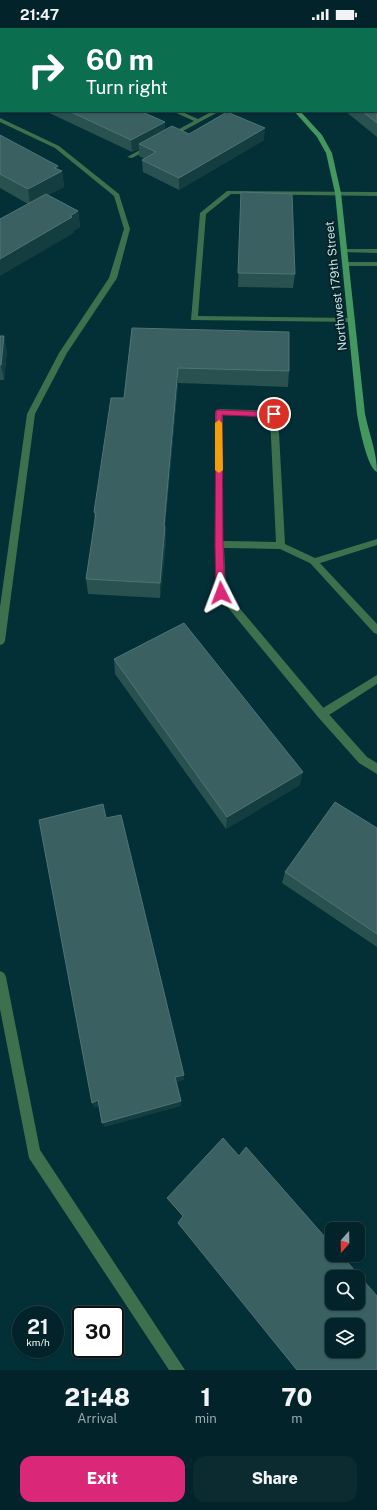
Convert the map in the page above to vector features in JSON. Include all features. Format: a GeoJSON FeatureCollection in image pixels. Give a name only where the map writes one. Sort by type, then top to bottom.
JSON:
{"type":"FeatureCollection","features":[{"type":"Feature","properties":{"kind":"street"},"geometry":{"type":"LineString","coordinates":[[177,112],[199,121]]}},
{"type":"Feature","properties":{"kind":"street"},"geometry":{"type":"LineString","coordinates":[[164,139],[214,112]]}},
{"type":"Feature","properties":{"kind":"street","name":"Northwest 179th Street"},"geometry":{"type":"LineString","coordinates":[[298,112],[320,136],[329,153],[338,193],[361,414],[368,446],[377,469]]}},
{"type":"Feature","properties":{"kind":"street"},"geometry":{"type":"LineString","coordinates":[[0,120],[57,147],[117,195],[127,229],[112,278],[63,353],[31,414],[0,642]]}},
{"type":"Feature","properties":{"kind":"street"},"geometry":{"type":"LineString","coordinates":[[130,157],[157,142]]}},
{"type":"Feature","properties":{"kind":"street"},"geometry":{"type":"LineString","coordinates":[[351,320],[194,318],[203,213],[229,192],[377,194]]}},
{"type":"Feature","properties":{"kind":"street"},"geometry":{"type":"LineString","coordinates":[[344,251],[377,251]]}},
{"type":"Feature","properties":{"kind":"street"},"geometry":{"type":"LineString","coordinates":[[345,264],[377,264]]}},
{"type":"Feature","properties":{"kind":"street"},"geometry":{"type":"LineString","coordinates":[[281,546],[274,414],[219,412],[219,544],[221,593],[322,714],[363,760],[377,768]]}},
{"type":"Feature","properties":{"kind":"street"},"geometry":{"type":"LineString","coordinates":[[314,562],[377,542]]}},
{"type":"Feature","properties":{"kind":"street"},"geometry":{"type":"LineString","coordinates":[[219,544],[281,546],[314,562],[377,630]]}},
{"type":"Feature","properties":{"kind":"street"},"geometry":{"type":"LineString","coordinates":[[322,714],[377,680]]}},
{"type":"Feature","properties":{"kind":"street"},"geometry":{"type":"LineString","coordinates":[[0,977],[34,1153],[178,1370]]}},
{"type":"Feature","properties":{"kind":"building"},"geometry":{"type":"Polygon","coordinates":[[[71,112],[142,112],[165,122],[131,140],[71,112]]]}},
{"type":"Feature","properties":{"kind":"building"},"geometry":{"type":"Polygon","coordinates":[[[227,112],[265,128],[179,178],[142,160],[156,152],[139,144],[172,126],[189,134],[227,112]]]}},
{"type":"Feature","properties":{"kind":"building"},"geometry":{"type":"Polygon","coordinates":[[[363,112],[377,112],[377,123],[363,112]]]}},
{"type":"Feature","properties":{"kind":"building"},"geometry":{"type":"Polygon","coordinates":[[[0,135],[58,166],[54,168],[62,171],[28,189],[0,174],[0,135]]]}},
{"type":"Feature","properties":{"kind":"building"},"geometry":{"type":"Polygon","coordinates":[[[241,192],[292,194],[295,274],[238,273],[241,192]]]}},
{"type":"Feature","properties":{"kind":"building"},"geometry":{"type":"Polygon","coordinates":[[[46,194],[78,211],[70,216],[72,217],[0,259],[0,219],[46,194]]]}},
{"type":"Feature","properties":{"kind":"building"},"geometry":{"type":"Polygon","coordinates":[[[132,328],[289,332],[289,371],[178,368],[160,583],[86,579],[96,513],[94,512],[111,398],[124,398],[132,328]]]}},
{"type":"Feature","properties":{"kind":"building"},"geometry":{"type":"Polygon","coordinates":[[[0,336],[4,336],[1,365],[0,365],[0,336]]]}},
{"type":"Feature","properties":{"kind":"building"},"geometry":{"type":"Polygon","coordinates":[[[184,623],[303,772],[227,817],[114,659],[184,623]]]}},
{"type":"Feature","properties":{"kind":"building"},"geometry":{"type":"Polygon","coordinates":[[[335,802],[377,828],[377,934],[285,872],[335,802]]]}},
{"type":"Feature","properties":{"kind":"building"},"geometry":{"type":"Polygon","coordinates":[[[103,804],[106,818],[121,815],[184,1075],[175,1077],[181,1101],[102,1123],[98,1100],[92,1103],[39,820],[103,804]]]}},
{"type":"Feature","properties":{"kind":"building"},"geometry":{"type":"Polygon","coordinates":[[[223,1138],[239,1156],[246,1147],[325,1237],[325,1262],[347,1262],[354,1270],[325,1270],[325,1310],[365,1310],[365,1282],[377,1296],[377,1370],[297,1370],[178,1223],[183,1216],[167,1198],[223,1138]]]}},
{"type":"Feature","properties":{"kind":"slow traffic"},"geometry":{"type":"LineString","coordinates":[[219,423],[219,470]]}},
{"type":"Feature","properties":{"kind":"route"},"geometry":{"type":"LineString","coordinates":[[221,593],[219,544],[219,412],[274,414]]}}]}
